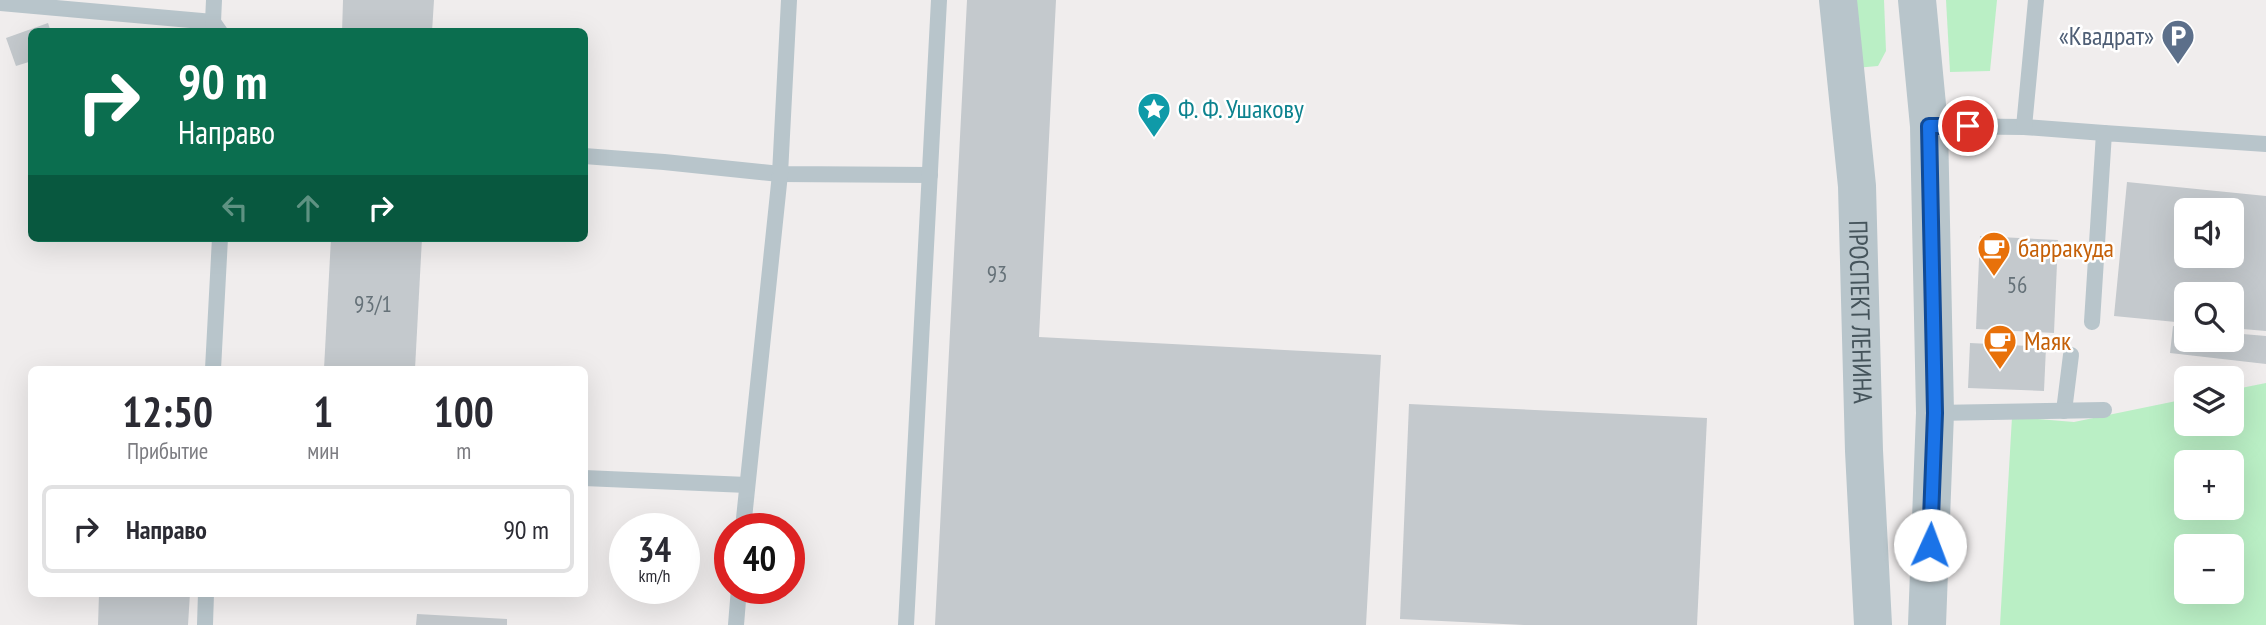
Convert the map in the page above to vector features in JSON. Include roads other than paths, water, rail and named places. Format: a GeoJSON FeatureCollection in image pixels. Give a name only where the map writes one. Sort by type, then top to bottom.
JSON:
{"type":"FeatureCollection","features":[{"type":"Feature","properties":{"kind":"street","name":"ПРОСПЕКТ ЛЕНИНА"},"geometry":{"type":"LineString","coordinates":[[1838,0],[1857,186],[1864,437],[1873,625]]}},
{"type":"Feature","properties":{"kind":"street"},"geometry":{"type":"LineString","coordinates":[[1917,0],[1929,126],[1935,413],[1927,625]]}},
{"type":"Feature","properties":{"kind":"lane"},"geometry":{"type":"LineString","coordinates":[[0,4],[216,27],[214,0]]}},
{"type":"Feature","properties":{"kind":"lane"},"geometry":{"type":"LineString","coordinates":[[744,513],[780,174],[789,0]]}},
{"type":"Feature","properties":{"kind":"lane"},"geometry":{"type":"LineString","coordinates":[[906,625],[939,0]]}},
{"type":"Feature","properties":{"kind":"lane"},"geometry":{"type":"LineString","coordinates":[[2024,127],[2036,0]]}},
{"type":"Feature","properties":{"kind":"lane"},"geometry":{"type":"LineString","coordinates":[[1929,126],[2024,127],[2266,144]]}},
{"type":"Feature","properties":{"kind":"lane"},"geometry":{"type":"LineString","coordinates":[[2092,322],[2104,132]]}},
{"type":"Feature","properties":{"kind":"lane"},"geometry":{"type":"LineString","coordinates":[[588,156],[780,174],[930,175]]}},
{"type":"Feature","properties":{"kind":"lane"},"geometry":{"type":"LineString","coordinates":[[213,366],[220,242]]}},
{"type":"Feature","properties":{"kind":"lane"},"geometry":{"type":"LineString","coordinates":[[2064,411],[2071,355]]}},
{"type":"Feature","properties":{"kind":"lane"},"geometry":{"type":"LineString","coordinates":[[1935,413],[2104,410]]}},
{"type":"Feature","properties":{"kind":"lane"},"geometry":{"type":"LineString","coordinates":[[588,478],[747,485]]}},
{"type":"Feature","properties":{"kind":"lane"},"geometry":{"type":"LineString","coordinates":[[205,625],[206,597]]}},
{"type":"Feature","properties":{"kind":"lane"},"geometry":{"type":"LineString","coordinates":[[736,625],[738,604]]}},
{"type":"Feature","properties":{"kind":"place","name":"«Квадрат»"},"geometry":{"type":"Point","coordinates":[2178,66]}},
{"type":"Feature","properties":{"kind":"place","name":"Ф. Ф. Ушакову"},"geometry":{"type":"Point","coordinates":[1154,139]}},
{"type":"Feature","properties":{"kind":"place","name":"барракуда"},"geometry":{"type":"Point","coordinates":[1994,278]}},
{"type":"Feature","properties":{"kind":"place","name":"Маяк"},"geometry":{"type":"Point","coordinates":[2000,371]}}]}
